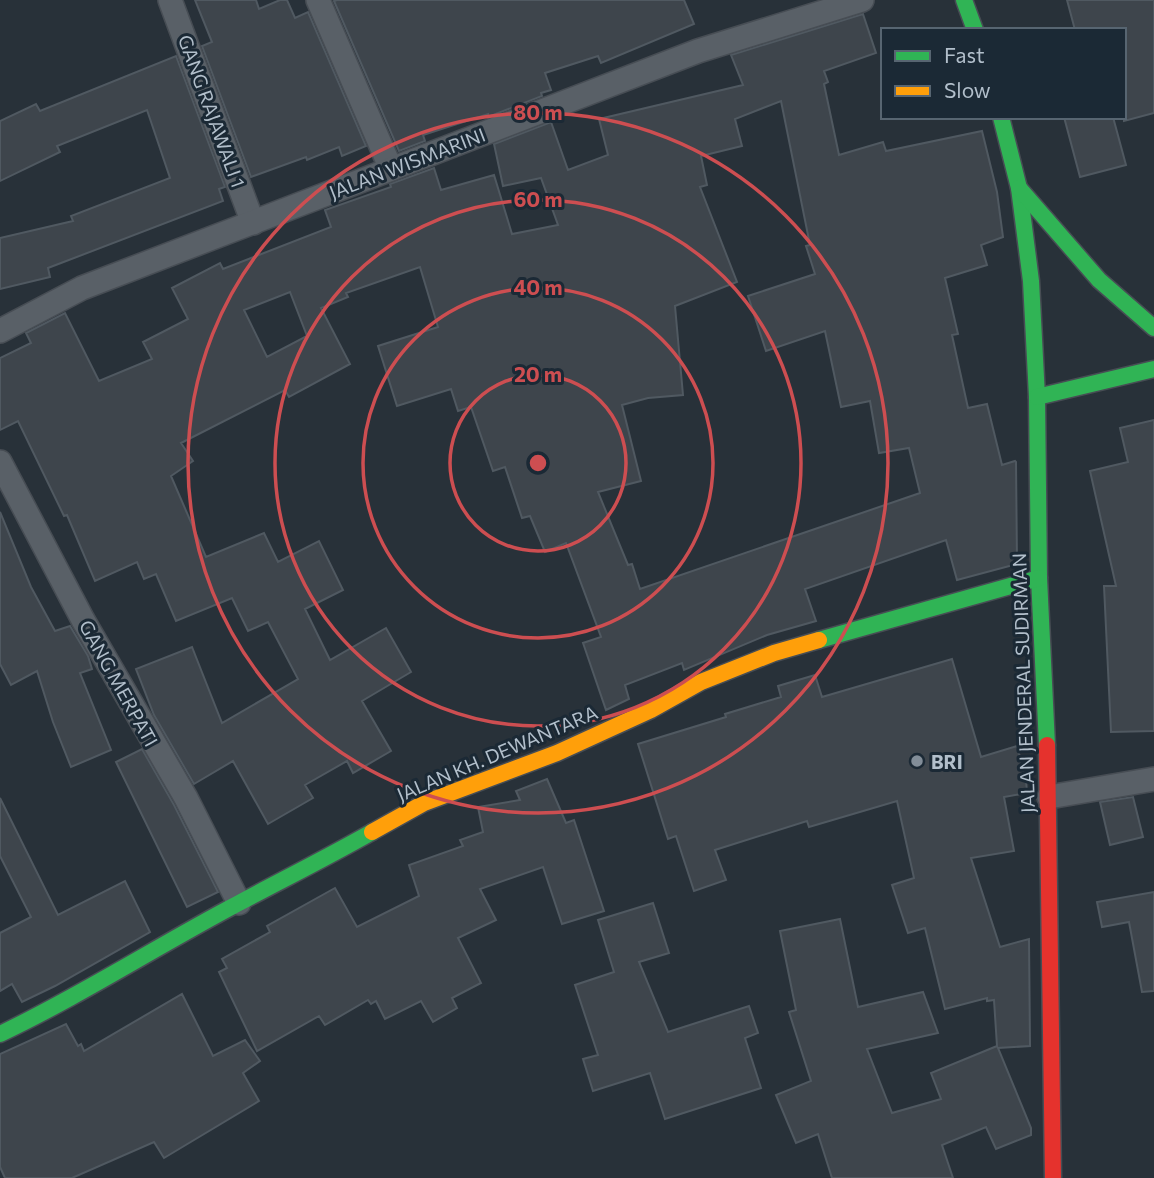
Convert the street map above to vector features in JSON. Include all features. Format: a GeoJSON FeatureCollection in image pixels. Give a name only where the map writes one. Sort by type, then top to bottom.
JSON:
{"type":"FeatureCollection","features":[{"type":"Feature","properties":{"kind":"main road"},"geometry":{"type":"LineString","coordinates":[[964,0],[974,28]]}},
{"type":"Feature","properties":{"kind":"main road","name":"JALAN JENDERAL SUDIRMAN"},"geometry":{"type":"LineString","coordinates":[[1001,119],[1018,188],[1031,281],[1037,397],[1039,578],[1049,797],[1053,1178]]}},
{"type":"Feature","properties":{"kind":"main road"},"geometry":{"type":"LineString","coordinates":[[1018,188],[1067,247],[1112,292],[1154,328]]}},
{"type":"Feature","properties":{"kind":"main road"},"geometry":{"type":"LineString","coordinates":[[1037,397],[1154,369]]}},
{"type":"Feature","properties":{"kind":"main road","name":"JALAN KH. DEWANTARA"},"geometry":{"type":"LineString","coordinates":[[0,1034],[59,1006],[239,903],[292,877],[424,803],[557,753],[651,710],[701,681],[774,653],[1039,578]]}},
{"type":"Feature","properties":{"kind":"street","name":"GANG RAJAWALI 1"},"geometry":{"type":"LineString","coordinates":[[170,0],[253,223]]}},
{"type":"Feature","properties":{"kind":"street"},"geometry":{"type":"LineString","coordinates":[[318,0],[391,169]]}},
{"type":"Feature","properties":{"kind":"street","name":"JALAN WISMARINI"},"geometry":{"type":"LineString","coordinates":[[0,331],[82,288],[698,51],[862,0]]}},
{"type":"Feature","properties":{"kind":"street","name":"GANG MERPATI"},"geometry":{"type":"LineString","coordinates":[[0,462],[83,620],[186,798],[239,903]]}},
{"type":"Feature","properties":{"kind":"street"},"geometry":{"type":"LineString","coordinates":[[1049,797],[1154,779]]}},
{"type":"Feature","properties":{"kind":"building"},"geometry":{"type":"Polygon","coordinates":[[[195,0],[256,0],[259,9],[280,0],[287,0],[295,18],[308,12],[366,146],[342,156],[339,147],[251,177],[202,46],[212,42],[195,0]]]}},
{"type":"Feature","properties":{"kind":"building"},"geometry":{"type":"Polygon","coordinates":[[[684,0],[694,24],[601,63],[598,56],[545,73],[551,90],[541,93],[542,96],[488,117],[488,114],[423,135],[425,141],[399,151],[334,1],[684,0]]]}},
{"type":"Feature","properties":{"kind":"building"},"geometry":{"type":"Polygon","coordinates":[[[1067,0],[1154,0],[1154,113],[1124,121],[1126,28],[1074,28],[1067,0]]]}},
{"type":"Feature","properties":{"kind":"building"},"geometry":{"type":"Polygon","coordinates":[[[863,14],[876,53],[824,71],[828,82],[824,84],[839,155],[883,142],[886,151],[982,131],[997,192],[1003,237],[981,245],[987,265],[945,278],[958,334],[952,335],[968,408],[987,404],[1002,465],[1016,462],[1017,564],[957,580],[946,540],[805,589],[816,621],[767,635],[684,670],[682,663],[625,685],[629,699],[606,710],[583,643],[601,637],[566,543],[545,552],[530,516],[522,518],[505,467],[493,471],[471,407],[458,411],[451,389],[397,406],[378,346],[438,327],[420,267],[346,293],[348,297],[321,308],[350,364],[289,397],[285,390],[181,443],[193,461],[171,476],[206,557],[264,533],[278,562],[319,541],[343,590],[305,609],[330,660],[386,628],[411,672],[362,701],[391,751],[353,773],[347,761],[305,785],[313,798],[268,824],[233,761],[194,784],[154,715],[136,669],[192,647],[222,723],[298,679],[268,622],[248,631],[232,598],[176,621],[156,574],[144,579],[137,562],[95,581],[67,515],[64,516],[18,421],[0,430],[0,358],[31,343],[26,333],[65,313],[99,381],[152,359],[143,342],[188,319],[172,288],[220,263],[223,269],[331,227],[325,210],[391,187],[390,184],[434,168],[441,190],[494,175],[512,234],[558,225],[541,178],[503,186],[494,144],[551,122],[568,170],[608,155],[599,119],[743,85],[731,55],[863,14]],[[781,101],[735,119],[742,146],[701,156],[707,185],[700,187],[737,282],[675,306],[683,395],[648,398],[622,405],[641,481],[598,492],[628,565],[632,564],[640,589],[920,493],[909,448],[879,453],[870,401],[841,407],[825,331],[766,351],[748,296],[815,274],[806,246],[810,245],[781,101]],[[290,292],[244,310],[267,357],[307,336],[290,292]]]}},
{"type":"Feature","properties":{"kind":"building"},"geometry":{"type":"Polygon","coordinates":[[[176,56],[225,187],[219,189],[223,201],[48,268],[50,277],[0,289],[0,238],[73,221],[71,216],[170,178],[147,110],[57,146],[60,152],[0,181],[0,121],[36,104],[40,111],[176,56]]]}},
{"type":"Feature","properties":{"kind":"building"},"geometry":{"type":"Polygon","coordinates":[[[1065,119],[1114,119],[1126,165],[1080,177],[1065,119]]]}},
{"type":"Feature","properties":{"kind":"building"},"geometry":{"type":"Polygon","coordinates":[[[1154,420],[1154,731],[1111,732],[1104,586],[1116,586],[1090,471],[1128,462],[1120,428],[1154,420]]]}},
{"type":"Feature","properties":{"kind":"building"},"geometry":{"type":"Polygon","coordinates":[[[0,512],[31,587],[55,631],[70,626],[88,656],[92,669],[80,673],[111,750],[71,767],[37,671],[11,685],[0,664],[0,512]]]}},
{"type":"Feature","properties":{"kind":"building"},"geometry":{"type":"Polygon","coordinates":[[[952,659],[981,757],[1017,746],[1026,779],[1027,793],[1004,797],[1014,851],[971,858],[1000,947],[1029,939],[1030,1046],[998,1048],[1031,1128],[1031,1135],[996,1149],[986,1127],[942,1145],[953,1178],[832,1178],[818,1134],[796,1143],[776,1095],[811,1081],[789,1012],[796,1010],[780,931],[840,919],[858,1007],[923,992],[938,1033],[867,1049],[892,1113],[941,1099],[931,1073],[997,1046],[994,1000],[987,1001],[987,998],[945,1009],[925,928],[908,933],[892,885],[914,878],[897,801],[809,827],[807,821],[715,850],[726,880],[694,891],[676,836],[668,839],[638,744],[781,697],[778,686],[815,675],[822,697],[952,659]]]}},
{"type":"Feature","properties":{"kind":"building"},"geometry":{"type":"Polygon","coordinates":[[[142,749],[218,892],[187,907],[116,762],[142,749]]]}},
{"type":"Feature","properties":{"kind":"building"},"geometry":{"type":"Polygon","coordinates":[[[547,779],[566,823],[574,820],[604,911],[562,924],[543,867],[480,889],[496,920],[458,938],[481,983],[452,998],[457,1008],[433,1022],[421,1001],[385,1019],[376,1001],[371,1004],[368,1000],[325,1025],[319,1016],[257,1051],[219,972],[227,968],[222,959],[270,932],[267,926],[335,888],[357,927],[419,896],[409,865],[463,846],[460,840],[483,832],[478,807],[520,800],[516,791],[547,779]]]}},
{"type":"Feature","properties":{"kind":"building"},"geometry":{"type":"Polygon","coordinates":[[[1133,797],[1143,837],[1110,845],[1100,802],[1133,797]]]}},
{"type":"Feature","properties":{"kind":"building"},"geometry":{"type":"Polygon","coordinates":[[[0,798],[58,915],[125,881],[150,932],[22,1002],[12,984],[0,991],[0,933],[31,917],[0,856],[0,798]]]}},
{"type":"Feature","properties":{"kind":"building"},"geometry":{"type":"Polygon","coordinates":[[[1154,892],[1154,991],[1142,992],[1129,922],[1102,927],[1097,902],[1154,892]]]}},
{"type":"Feature","properties":{"kind":"building"},"geometry":{"type":"Polygon","coordinates":[[[653,903],[669,953],[639,962],[668,1032],[749,1006],[758,1033],[745,1038],[761,1088],[665,1119],[650,1073],[593,1091],[583,1059],[598,1055],[575,985],[614,972],[598,920],[653,903]]]}},
{"type":"Feature","properties":{"kind":"building"},"geometry":{"type":"Polygon","coordinates":[[[182,994],[213,1056],[245,1040],[260,1061],[243,1073],[259,1101],[164,1158],[154,1142],[72,1178],[5,1178],[0,1167],[0,1054],[66,1024],[78,1046],[81,1044],[84,1051],[182,994]]]}},
{"type":"Feature","properties":{"kind":"traffic: fast"},"geometry":{"type":"LineString","coordinates":[[964,0],[974,28]]}},
{"type":"Feature","properties":{"kind":"traffic: fast"},"geometry":{"type":"LineString","coordinates":[[1002,119],[1019,188],[1031,281],[1037,397],[1039,578],[1047,745]]}},
{"type":"Feature","properties":{"kind":"traffic: fast"},"geometry":{"type":"LineString","coordinates":[[1019,188],[1099,280],[1154,328]]}},
{"type":"Feature","properties":{"kind":"traffic: fast"},"geometry":{"type":"LineString","coordinates":[[1037,397],[1154,369]]}},
{"type":"Feature","properties":{"kind":"traffic: fast"},"geometry":{"type":"LineString","coordinates":[[819,640],[1039,578]]}},
{"type":"Feature","properties":{"kind":"traffic: fast"},"geometry":{"type":"LineString","coordinates":[[0,1034],[372,832]]}},
{"type":"Feature","properties":{"kind":"traffic: slow"},"geometry":{"type":"LineString","coordinates":[[372,832],[424,803],[557,753],[651,710],[701,682],[774,653],[819,640]]}},
{"type":"Feature","properties":{"kind":"traffic: jam"},"geometry":{"type":"LineString","coordinates":[[1047,745],[1053,1178]]}},
{"type":"Feature","properties":{"kind":"place","name":"BRI"},"geometry":{"type":"Point","coordinates":[917,761]}}]}
